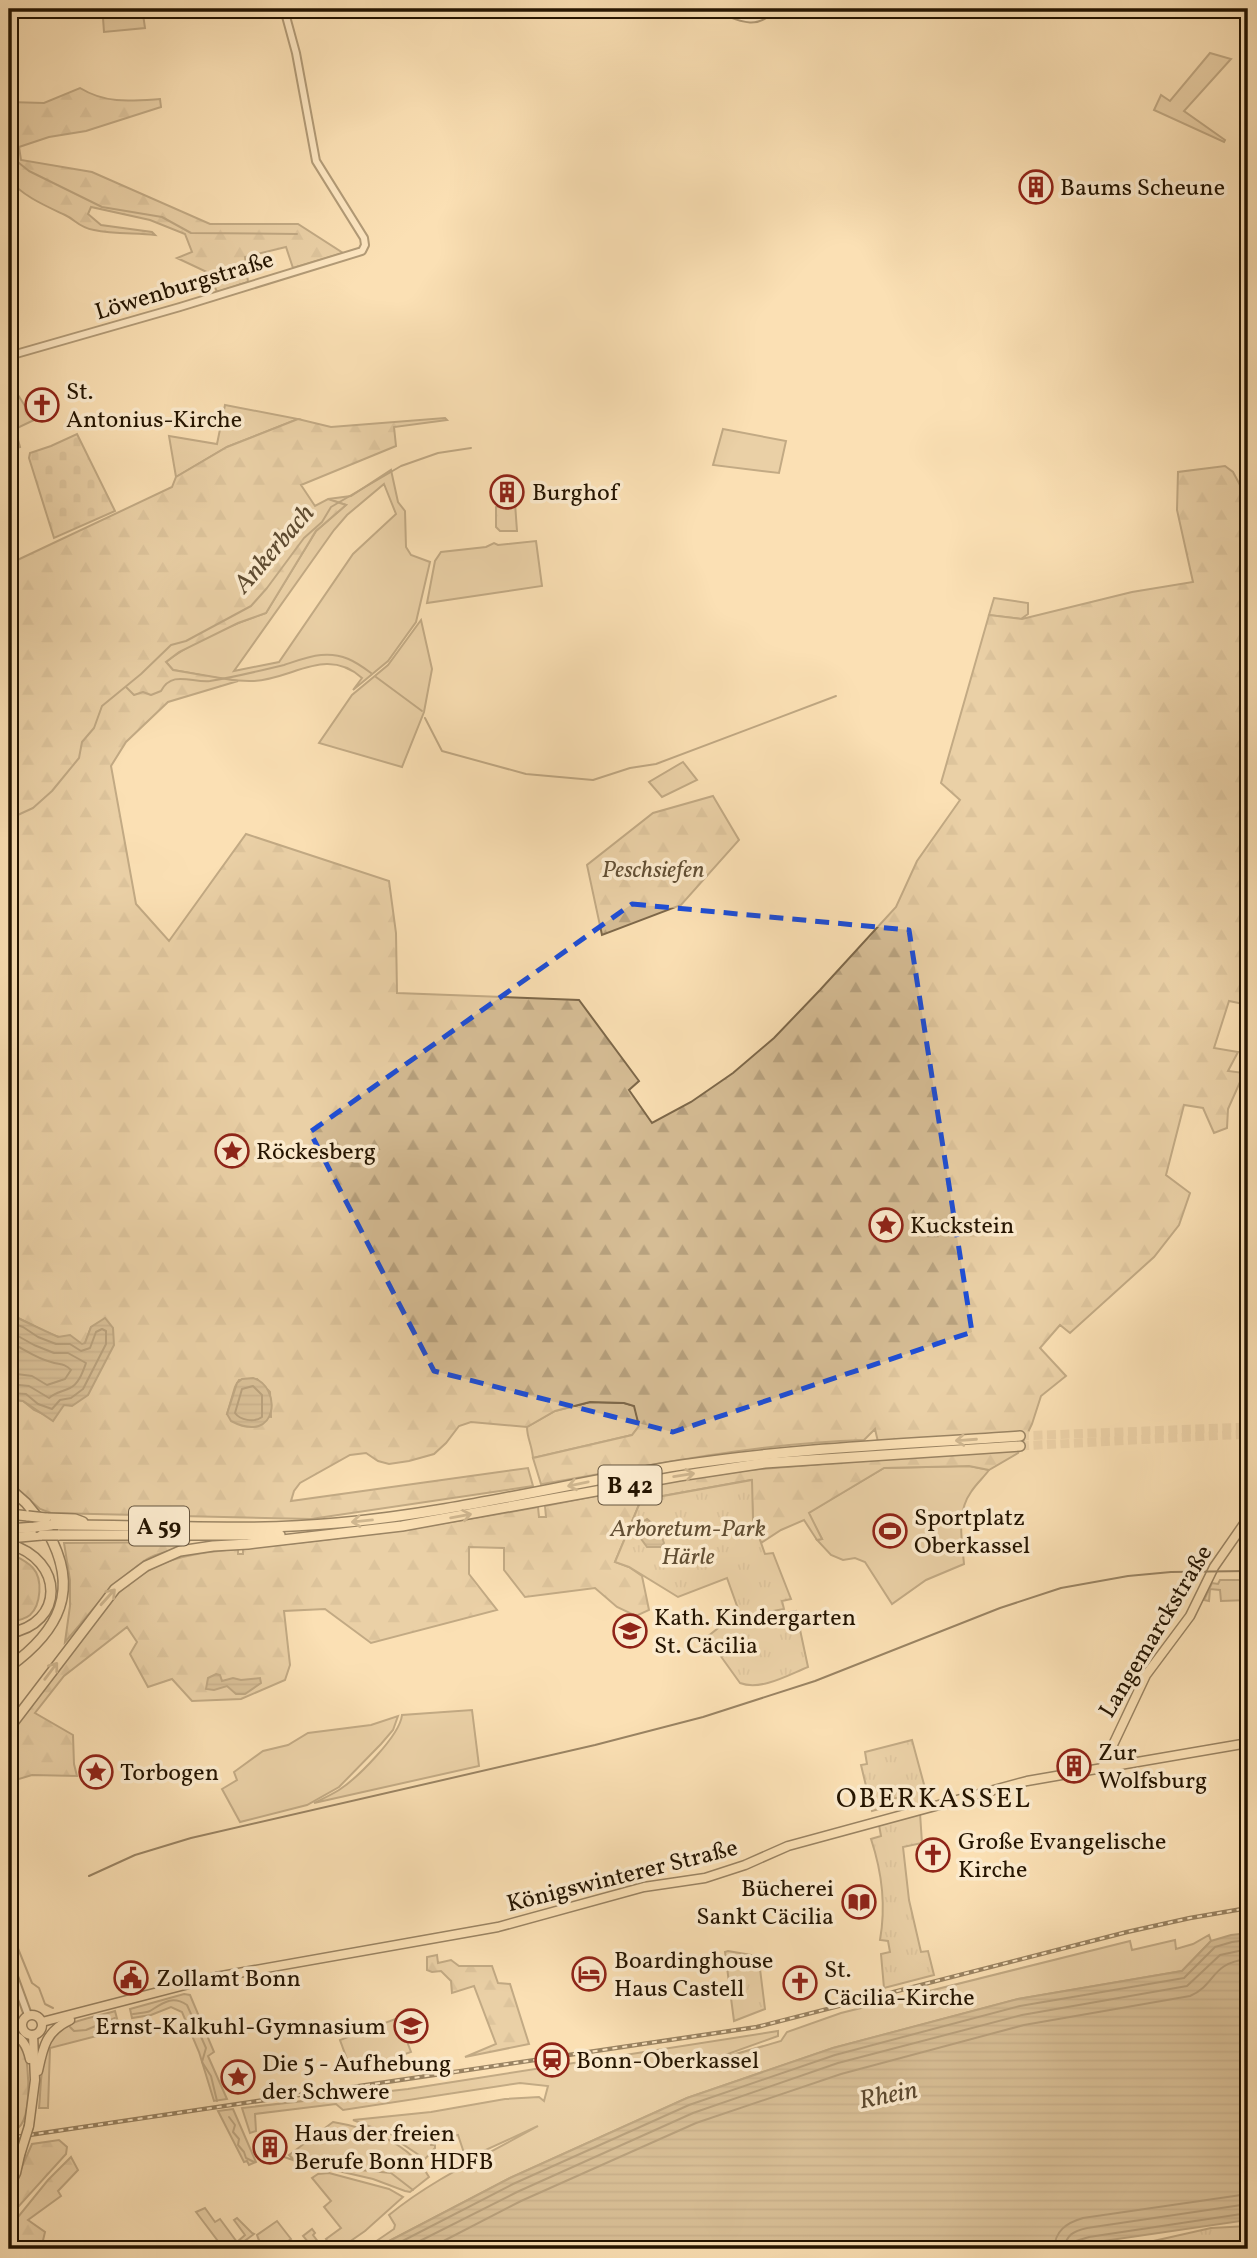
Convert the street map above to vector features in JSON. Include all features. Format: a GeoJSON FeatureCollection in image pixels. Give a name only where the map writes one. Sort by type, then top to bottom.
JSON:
{"type":"FeatureCollection","features":[{"type":"Feature","properties":{"kind":"highway","name":"B 42"},"geometry":{"type":"LineString","coordinates":[[9,1728],[115,1589],[138,1571],[180,1551],[402,1526],[765,1463],[1020,1441],[738,1457],[611,1477],[400,1517],[293,1526],[230,1527]]}},
{"type":"Feature","properties":{"kind":"highway"},"geometry":{"type":"LineString","coordinates":[[9,1488],[33,1512],[51,1538],[60,1561],[63,1587],[59,1610],[48,1632],[38,1644],[9,1667]]}},
{"type":"Feature","properties":{"kind":"highway"},"geometry":{"type":"LineString","coordinates":[[9,1514],[49,1521]]}},
{"type":"Feature","properties":{"kind":"highway","name":"A 59"},"geometry":{"type":"LineString","coordinates":[[49,1521],[75,1519],[88,1525],[230,1527]]}},
{"type":"Feature","properties":{"kind":"highway"},"geometry":{"type":"LineString","coordinates":[[9,1529],[35,1527],[49,1521]]}},
{"type":"Feature","properties":{"kind":"highway","name":"B 42"},"geometry":{"type":"LineString","coordinates":[[119,1535],[345,1533]]}},
{"type":"Feature","properties":{"kind":"highway","name":"A 59"},"geometry":{"type":"LineString","coordinates":[[9,1538],[119,1535]]}},
{"type":"Feature","properties":{"kind":"highway"},"geometry":{"type":"LineString","coordinates":[[9,1544],[30,1552],[40,1560],[49,1577],[51,1590],[48,1604],[40,1618],[25,1629],[9,1633]]}},
{"type":"Feature","properties":{"kind":"main road","name":"Langemarckstraße"},"geometry":{"type":"LineString","coordinates":[[1102,1768],[1146,1675],[1190,1616],[1214,1567],[1248,1518]]}},
{"type":"Feature","properties":{"kind":"main road","name":"Königswinterer Straße"},"geometry":{"type":"LineString","coordinates":[[42,2022],[216,1977],[498,1927],[645,1887],[705,1878],[745,1865],[788,1846],[1013,1785],[1248,1743]]}},
{"type":"Feature","properties":{"kind":"main road"},"geometry":{"type":"LineString","coordinates":[[9,2187],[16,2173],[29,2126],[42,2047],[55,2029],[81,2013]]}},
{"type":"Feature","properties":{"kind":"main road"},"geometry":{"type":"LineString","coordinates":[[28,2015],[36,2015],[42,2022],[40,2032],[33,2035],[26,2033],[22,2027],[23,2020],[28,2015]]}},
{"type":"Feature","properties":{"kind":"main road"},"geometry":{"type":"LineString","coordinates":[[9,2032],[22,2027]]}},
{"type":"Feature","properties":{"kind":"main road"},"geometry":{"type":"LineString","coordinates":[[9,2032],[21,2039],[35,2067]]}},
{"type":"Feature","properties":{"kind":"main road"},"geometry":{"type":"LineString","coordinates":[[33,2035],[35,2080]]}},
{"type":"Feature","properties":{"kind":"main road"},"geometry":{"type":"LineString","coordinates":[[9,2175],[20,2155]]}},
{"type":"Feature","properties":{"kind":"street","name":"Löwenburgstraße"},"geometry":{"type":"LineString","coordinates":[[9,356],[362,251],[364,238],[316,161],[296,53],[284,9]]}},
{"type":"Feature","properties":{"kind":"street"},"geometry":{"type":"LineString","coordinates":[[719,9],[746,19],[758,19],[770,9]]}},
{"type":"Feature","properties":{"kind":"street"},"geometry":{"type":"LineString","coordinates":[[9,1964],[28,2015]]}},
{"type":"Feature","properties":{"kind":"highlighted area"},"geometry":{"type":"Polygon","coordinates":[[[632,904],[909,930],[972,1332],[673,1432],[434,1371],[310,1132],[632,904]]]}},
{"type":"Feature","properties":{"kind":"green space"},"geometry":{"type":"Polygon","coordinates":[[[143,14],[145,28],[104,32],[103,18],[143,14]]]}},
{"type":"Feature","properties":{"kind":"green space"},"geometry":{"type":"Polygon","coordinates":[[[1210,53],[1231,59],[1184,111],[1225,140],[1224,142],[1154,110],[1161,95],[1170,101],[1210,53]]]}},
{"type":"Feature","properties":{"kind":"green space"},"geometry":{"type":"Polygon","coordinates":[[[80,88],[109,99],[160,99],[161,107],[86,131],[49,137],[19,147],[21,160],[92,172],[210,224],[298,224],[343,253],[293,268],[286,247],[245,257],[248,282],[217,292],[209,273],[177,258],[192,252],[185,234],[150,220],[91,207],[88,214],[101,225],[152,232],[155,235],[89,229],[27,195],[9,179],[9,102],[44,103],[80,88]]]}},
{"type":"Feature","properties":{"kind":"green space"},"geometry":{"type":"Polygon","coordinates":[[[18,395],[34,420],[15,429],[20,447],[9,450],[9,401],[18,395]]]}},
{"type":"Feature","properties":{"kind":"green space"},"geometry":{"type":"Polygon","coordinates":[[[225,405],[298,419],[227,447],[176,477],[169,436],[217,444],[225,405]]]}},
{"type":"Feature","properties":{"kind":"green space"},"geometry":{"type":"Polygon","coordinates":[[[445,418],[447,420],[394,427],[396,446],[301,485],[315,506],[328,499],[346,505],[316,531],[266,613],[238,623],[179,652],[166,662],[173,670],[238,681],[168,702],[126,742],[111,766],[136,904],[169,941],[246,834],[389,881],[396,933],[397,993],[579,1000],[639,1081],[629,1090],[652,1123],[691,1102],[733,1073],[774,1038],[896,907],[917,861],[960,800],[941,783],[989,615],[1022,619],[1132,592],[1193,582],[1177,510],[1178,472],[1225,466],[1233,472],[1248,500],[1248,1005],[1229,1001],[1214,1048],[1238,1052],[1228,1071],[1244,1073],[1228,1109],[1227,1128],[1214,1133],[1203,1108],[1184,1105],[1166,1175],[1190,1193],[1179,1225],[1154,1257],[1070,1333],[1060,1325],[1040,1348],[1066,1376],[1041,1396],[1032,1424],[1018,1453],[989,1470],[969,1466],[884,1468],[809,1513],[822,1539],[817,1540],[804,1520],[761,1543],[753,1520],[751,1480],[641,1500],[615,1562],[642,1576],[649,1610],[636,1616],[617,1607],[595,1588],[525,1597],[504,1570],[504,1548],[469,1547],[469,1574],[497,1610],[371,1643],[325,1609],[284,1611],[290,1665],[285,1680],[241,1699],[192,1701],[172,1679],[148,1687],[130,1654],[137,1642],[127,1627],[64,1676],[35,1713],[73,1735],[77,1776],[32,1775],[9,1782],[9,1734],[109,1602],[138,1577],[168,1562],[200,1553],[238,1549],[238,1554],[243,1554],[243,1548],[391,1531],[538,1507],[539,1517],[546,1517],[545,1506],[655,1484],[749,1470],[882,1459],[875,1429],[864,1440],[743,1450],[541,1484],[533,1458],[632,1435],[639,1426],[634,1406],[590,1402],[555,1411],[527,1427],[471,1422],[459,1426],[434,1454],[409,1461],[389,1464],[366,1453],[350,1455],[300,1483],[291,1501],[528,1468],[533,1486],[311,1519],[51,1513],[40,1509],[9,1481],[9,1399],[23,1401],[45,1415],[64,1405],[91,1327],[82,1345],[50,1334],[9,1314],[9,564],[172,487],[176,477],[227,447],[298,419],[331,427],[445,418]],[[257,1379],[239,1380],[227,1414],[271,1417],[270,1392],[257,1379]]]}},
{"type":"Feature","properties":{"kind":"green space"},"geometry":{"type":"Polygon","coordinates":[[[723,429],[786,441],[779,473],[713,465],[723,429]]]}},
{"type":"Feature","properties":{"kind":"green space"},"geometry":{"type":"Polygon","coordinates":[[[77,434],[115,511],[54,538],[29,458],[30,453],[77,434]]]}},
{"type":"Feature","properties":{"kind":"green space"},"geometry":{"type":"Polygon","coordinates":[[[391,470],[398,502],[405,511],[406,547],[411,555],[430,562],[416,622],[388,661],[353,690],[362,678],[349,669],[335,665],[322,664],[254,681],[173,670],[166,662],[189,647],[226,628],[266,613],[316,531],[346,505],[328,499],[351,496],[391,470]],[[384,484],[347,515],[234,671],[279,662],[353,554],[396,514],[384,484]]]}},
{"type":"Feature","properties":{"kind":"green space"},"geometry":{"type":"Polygon","coordinates":[[[515,503],[517,531],[500,531],[496,527],[496,507],[515,503]]]}},
{"type":"Feature","properties":{"kind":"green space"},"geometry":{"type":"Polygon","coordinates":[[[536,541],[542,586],[427,603],[435,561],[441,552],[486,547],[494,543],[498,545],[536,541]]]}},
{"type":"Feature","properties":{"kind":"green space"},"geometry":{"type":"Polygon","coordinates":[[[994,598],[1028,603],[1028,614],[1021,619],[989,615],[994,598]]]}},
{"type":"Feature","properties":{"kind":"green space"},"geometry":{"type":"Polygon","coordinates":[[[421,620],[432,669],[424,712],[402,767],[319,743],[352,695],[388,665],[421,620]]]}},
{"type":"Feature","properties":{"kind":"green space"},"geometry":{"type":"Polygon","coordinates":[[[683,762],[697,780],[662,797],[649,782],[683,762]]]}},
{"type":"Feature","properties":{"kind":"green space","name":"Peschsiefen"},"geometry":{"type":"Polygon","coordinates":[[[713,796],[739,840],[681,905],[602,935],[587,865],[653,813],[713,796]]]}},
{"type":"Feature","properties":{"kind":"green space"},"geometry":{"type":"Polygon","coordinates":[[[590,1402],[635,1406],[639,1426],[632,1435],[533,1458],[527,1427],[555,1411],[590,1402]]]}},
{"type":"Feature","properties":{"kind":"green space","name":"Sportplatz Oberkassel"},"geometry":{"type":"Polygon","coordinates":[[[969,1466],[989,1470],[971,1492],[963,1509],[961,1527],[964,1564],[926,1580],[892,1604],[865,1562],[855,1558],[843,1560],[831,1555],[817,1540],[822,1539],[808,1513],[884,1468],[969,1466]]]}},
{"type":"Feature","properties":{"kind":"green space","name":"Arboretum-Park Härle"},"geometry":{"type":"Polygon","coordinates":[[[752,1480],[753,1520],[765,1554],[773,1553],[791,1599],[782,1601],[784,1609],[741,1617],[727,1578],[678,1597],[629,1567],[615,1562],[641,1500],[752,1480]]]}},
{"type":"Feature","properties":{"kind":"green space"},"geometry":{"type":"Polygon","coordinates":[[[188,1542],[152,1556],[135,1568],[103,1598],[65,1642],[70,1580],[64,1543],[188,1542]]]}},
{"type":"Feature","properties":{"kind":"green space"},"geometry":{"type":"Polygon","coordinates":[[[9,1553],[33,1568],[38,1579],[39,1592],[37,1605],[30,1615],[9,1622],[9,1553]]]}},
{"type":"Feature","properties":{"kind":"green space"},"geometry":{"type":"Polygon","coordinates":[[[1220,1580],[1248,1580],[1248,1600],[1221,1601],[1220,1590],[1210,1589],[1209,1601],[1204,1600],[1212,1583],[1218,1584],[1220,1580]]]}},
{"type":"Feature","properties":{"kind":"green space","name":"Arboretum-Park Härle"},"geometry":{"type":"Polygon","coordinates":[[[796,1611],[808,1667],[765,1684],[740,1683],[707,1637],[722,1625],[796,1611]]]}},
{"type":"Feature","properties":{"kind":"green space"},"geometry":{"type":"Polygon","coordinates":[[[472,1710],[479,1766],[314,1803],[339,1790],[366,1767],[394,1734],[402,1715],[472,1710]]]}},
{"type":"Feature","properties":{"kind":"green space"},"geometry":{"type":"Polygon","coordinates":[[[398,1716],[393,1730],[339,1787],[307,1805],[240,1822],[222,1789],[237,1780],[234,1772],[263,1751],[288,1745],[308,1733],[371,1725],[398,1716]]]}},
{"type":"Feature","properties":{"kind":"green space"},"geometry":{"type":"Polygon","coordinates":[[[912,1740],[929,1803],[902,1812],[900,1797],[877,1803],[879,1809],[872,1811],[861,1765],[867,1764],[865,1752],[912,1740]]]}},
{"type":"Feature","properties":{"kind":"green space"},"geometry":{"type":"Polygon","coordinates":[[[920,1813],[922,1843],[903,1847],[909,1900],[921,1952],[928,1951],[934,1975],[884,1988],[881,1954],[890,1952],[888,1941],[880,1940],[882,1889],[871,1839],[881,1836],[879,1825],[920,1813]]]}},
{"type":"Feature","properties":{"kind":"green space"},"geometry":{"type":"Polygon","coordinates":[[[1209,1935],[1211,1941],[1182,1971],[1018,1999],[833,2048],[687,2098],[510,2178],[374,2249],[372,2244],[394,2229],[395,2225],[389,2215],[406,2202],[442,2178],[538,2126],[466,2159],[458,2135],[430,2140],[435,2148],[425,2159],[401,2143],[398,2137],[353,2120],[431,2112],[505,2099],[539,2097],[544,2101],[548,2086],[520,2083],[343,2110],[336,2104],[255,2114],[256,2131],[250,2133],[242,2108],[408,2089],[778,2031],[778,2036],[697,2065],[781,2041],[787,2032],[841,2013],[1130,1941],[1132,1950],[1175,1940],[1176,1949],[1209,1935]]]}},
{"type":"Feature","properties":{"kind":"green space"},"geometry":{"type":"Polygon","coordinates":[[[725,1952],[751,1955],[759,1961],[765,2009],[734,2021],[725,1952]]]}},
{"type":"Feature","properties":{"kind":"green space"},"geometry":{"type":"Polygon","coordinates":[[[437,1955],[438,1963],[451,1960],[459,1966],[492,1966],[498,1983],[510,1984],[529,2044],[465,2057],[496,2044],[474,1986],[452,1993],[451,1981],[441,1971],[427,1970],[427,1957],[437,1955]]]}},
{"type":"Feature","properties":{"kind":"green space"},"geometry":{"type":"Polygon","coordinates":[[[184,1994],[190,1995],[214,2052],[208,2056],[227,2099],[214,2101],[199,2052],[182,2012],[171,2007],[151,2015],[132,2018],[130,2009],[184,1994]]]}},
{"type":"Feature","properties":{"kind":"green space"},"geometry":{"type":"Polygon","coordinates":[[[115,2011],[120,2030],[50,2048],[48,2108],[39,2108],[41,2074],[50,2041],[66,2026],[115,2011]]]}},
{"type":"Feature","properties":{"kind":"green space"},"geometry":{"type":"Polygon","coordinates":[[[398,2018],[411,2052],[352,2073],[340,2040],[398,2018]]]}},
{"type":"Feature","properties":{"kind":"green space"},"geometry":{"type":"Polygon","coordinates":[[[13,2041],[24,2047],[28,2095],[24,2119],[19,2127],[12,2130],[13,2041]]]}},
{"type":"Feature","properties":{"kind":"green space"},"geometry":{"type":"Polygon","coordinates":[[[233,2109],[256,2162],[249,2165],[247,2161],[244,2162],[218,2111],[233,2109]]]}},
{"type":"Feature","properties":{"kind":"green space"},"geometry":{"type":"Polygon","coordinates":[[[333,2122],[361,2128],[388,2139],[411,2155],[429,2177],[410,2192],[373,2179],[295,2161],[289,2155],[333,2122]]]}},
{"type":"Feature","properties":{"kind":"green space"},"geometry":{"type":"Polygon","coordinates":[[[59,2140],[67,2147],[66,2154],[9,2217],[9,2196],[32,2144],[59,2140]]]}},
{"type":"Feature","properties":{"kind":"green space"},"geometry":{"type":"Polygon","coordinates":[[[71,2157],[78,2170],[58,2191],[61,2196],[28,2220],[45,2232],[41,2249],[9,2249],[9,2228],[48,2180],[71,2157]]]}},
{"type":"Feature","properties":{"kind":"green space"},"geometry":{"type":"Polygon","coordinates":[[[329,2173],[389,2189],[403,2197],[365,2231],[339,2249],[314,2249],[303,2236],[312,2229],[315,2233],[313,2235],[323,2248],[329,2243],[326,2239],[341,2228],[324,2207],[331,2201],[312,2178],[318,2174],[329,2173]]]}},
{"type":"Feature","properties":{"kind":"green space"},"geometry":{"type":"Polygon","coordinates":[[[205,2208],[215,2222],[220,2219],[237,2242],[245,2235],[234,2220],[237,2218],[254,2234],[242,2243],[243,2249],[224,2249],[196,2212],[205,2208]]]}},
{"type":"Feature","properties":{"kind":"green space"},"geometry":{"type":"Polygon","coordinates":[[[277,2221],[291,2239],[277,2248],[267,2248],[257,2235],[277,2221]]]}},
{"type":"Feature","properties":{"kind":"green space"},"geometry":{"type":"Polygon","coordinates":[[[1248,2226],[1248,2242],[1213,2249],[1118,2249],[1211,2228],[1248,2226]]]}},
{"type":"Feature","properties":{"kind":"water"},"geometry":{"type":"Polygon","coordinates":[[[9,1314],[58,1337],[70,1335],[82,1344],[85,1343],[91,1327],[105,1318],[113,1328],[114,1345],[88,1395],[72,1406],[64,1405],[53,1421],[23,1401],[9,1399],[9,1314]]]}},
{"type":"Feature","properties":{"kind":"water"},"geometry":{"type":"Polygon","coordinates":[[[253,1378],[262,1383],[269,1392],[271,1412],[267,1420],[259,1426],[247,1427],[231,1421],[227,1414],[237,1383],[242,1379],[253,1378]]]}},
{"type":"Feature","properties":{"kind":"water"},"geometry":{"type":"Polygon","coordinates":[[[647,1519],[659,1529],[664,1543],[661,1547],[647,1547],[639,1536],[641,1523],[647,1519]]]}},
{"type":"Feature","properties":{"kind":"water"},"geometry":{"type":"Polygon","coordinates":[[[220,1675],[222,1681],[233,1678],[260,1678],[261,1683],[245,1694],[236,1694],[227,1686],[214,1690],[206,1689],[208,1678],[220,1675]]]}},
{"type":"Feature","properties":{"kind":"water","name":"Rhein"},"geometry":{"type":"Polygon","coordinates":[[[1248,1933],[1248,2220],[1090,2243],[1070,2249],[374,2249],[510,2178],[687,2098],[833,2048],[1018,1999],[1182,1971],[1211,1941],[1248,1933]]]}},
{"type":"Feature","properties":{"kind":"waterway"},"geometry":{"type":"LineString","coordinates":[[9,155],[29,171],[102,207],[162,217],[191,233],[297,234]]}},
{"type":"Feature","properties":{"kind":"waterway","name":"Ankerbach"},"geometry":{"type":"LineString","coordinates":[[9,819],[33,808],[52,791],[79,758],[82,742],[94,728],[102,706],[171,645],[186,641],[251,606],[304,538],[322,522],[331,507],[401,466],[438,453],[471,448]]}},
{"type":"Feature","properties":{"kind":"waterway","name":"Peschsiefen"},"geometry":{"type":"LineString","coordinates":[[126,687],[134,695],[143,692],[151,695],[177,679],[210,681],[321,655],[348,659],[371,673]]}},
{"type":"Feature","properties":{"kind":"waterway","name":"Peschsiefen"},"geometry":{"type":"LineString","coordinates":[[376,677],[422,711]]}},
{"type":"Feature","properties":{"kind":"waterway","name":"Peschsiefen"},"geometry":{"type":"LineString","coordinates":[[425,718],[442,751],[526,774],[593,780],[630,768],[656,764],[836,696]]}},
{"type":"Feature","properties":{"kind":"waterway","name":"Ankerbach"},"geometry":{"type":"LineString","coordinates":[[12,1918],[17,1946],[32,1983],[39,1988],[45,2004],[53,2008]]}},
{"type":"Feature","properties":{"kind":"waterway","name":"Ankerbach"},"geometry":{"type":"LineString","coordinates":[[133,2014],[150,2011],[172,2000],[187,2005],[206,2048],[202,2062],[211,2076],[217,2101]]}},
{"type":"Feature","properties":{"kind":"waterway","name":"Ankerbach"},"geometry":{"type":"LineString","coordinates":[[70,2027],[74,2031],[86,2030],[115,2018]]}},
{"type":"Feature","properties":{"kind":"waterway","name":"Ankerbach"},"geometry":{"type":"LineString","coordinates":[[229,2117],[235,2125],[233,2132],[239,2139],[238,2145],[246,2158],[254,2162]]}},
{"type":"Feature","properties":{"kind":"waterway","name":"Ankerbach"},"geometry":{"type":"LineString","coordinates":[[284,2157],[308,2165],[391,2173],[413,2190]]}},
{"type":"Feature","properties":{"kind":"tunnel"},"geometry":{"type":"LineString","coordinates":[[1020,1436],[1248,1427]]}},
{"type":"Feature","properties":{"kind":"tunnel"},"geometry":{"type":"LineString","coordinates":[[1020,1446],[1248,1434]]}},
{"type":"Feature","properties":{"kind":"tram line"},"geometry":{"type":"LineString","coordinates":[[89,1876],[135,1855],[191,1838],[595,1745],[703,1717],[815,1681],[1000,1608],[1061,1588],[1128,1576],[1171,1572],[1248,1571]]}},
{"type":"Feature","properties":{"kind":"railway"},"geometry":{"type":"LineString","coordinates":[[9,2138],[757,2027],[1127,1932],[1248,1908]]}},
{"type":"Feature","properties":{"kind":"place","name":"Baums Scheune"},"geometry":{"type":"Point","coordinates":[1036,187]}},
{"type":"Feature","properties":{"kind":"place","name":"St. Antonius-Kirche"},"geometry":{"type":"Point","coordinates":[42,405]}},
{"type":"Feature","properties":{"kind":"place","name":"Burghof"},"geometry":{"type":"Point","coordinates":[507,492]}},
{"type":"Feature","properties":{"kind":"place","name":"Röckesberg"},"geometry":{"type":"Point","coordinates":[232,1151]}},
{"type":"Feature","properties":{"kind":"place","name":"Kuckstein"},"geometry":{"type":"Point","coordinates":[886,1225]}},
{"type":"Feature","properties":{"kind":"place","name":"Sportplatz Oberkassel"},"geometry":{"type":"Point","coordinates":[890,1531]}},
{"type":"Feature","properties":{"kind":"place","name":"Kath. Kindergarten St. Cäcilia"},"geometry":{"type":"Point","coordinates":[630,1631]}},
{"type":"Feature","properties":{"kind":"place","name":"Zur Wolfsburg"},"geometry":{"type":"Point","coordinates":[1074,1766]}},
{"type":"Feature","properties":{"kind":"place","name":"Torbogen"},"geometry":{"type":"Point","coordinates":[96,1772]}},
{"type":"Feature","properties":{"kind":"place","name":"Große Evangelische Kirche"},"geometry":{"type":"Point","coordinates":[933,1855]}},
{"type":"Feature","properties":{"kind":"place","name":"Bücherei Sankt Cäcilia"},"geometry":{"type":"Point","coordinates":[859,1902]}},
{"type":"Feature","properties":{"kind":"place","name":"Boardinghouse Haus Castell"},"geometry":{"type":"Point","coordinates":[589,1974]}},
{"type":"Feature","properties":{"kind":"place","name":"Zollamt Bonn"},"geometry":{"type":"Point","coordinates":[131,1978]}},
{"type":"Feature","properties":{"kind":"place","name":"St. Cäcilia-Kirche"},"geometry":{"type":"Point","coordinates":[800,1983]}},
{"type":"Feature","properties":{"kind":"place","name":"Ernst-Kalkuhl-Gymnasium"},"geometry":{"type":"Point","coordinates":[411,2026]}},
{"type":"Feature","properties":{"kind":"place","name":"Bonn-Oberkassel"},"geometry":{"type":"Point","coordinates":[552,2060]}},
{"type":"Feature","properties":{"kind":"place","name":"Die 5 - Aufhebung der Schwere"},"geometry":{"type":"Point","coordinates":[238,2077]}},
{"type":"Feature","properties":{"kind":"place","name":"Haus der freien Berufe Bonn HDFB"},"geometry":{"type":"Point","coordinates":[270,2147]}},
{"type":"Feature","properties":{"kind":"district","name":"OBERKASSEL"},"geometry":{"type":"Point","coordinates":[934,1797]}}]}
